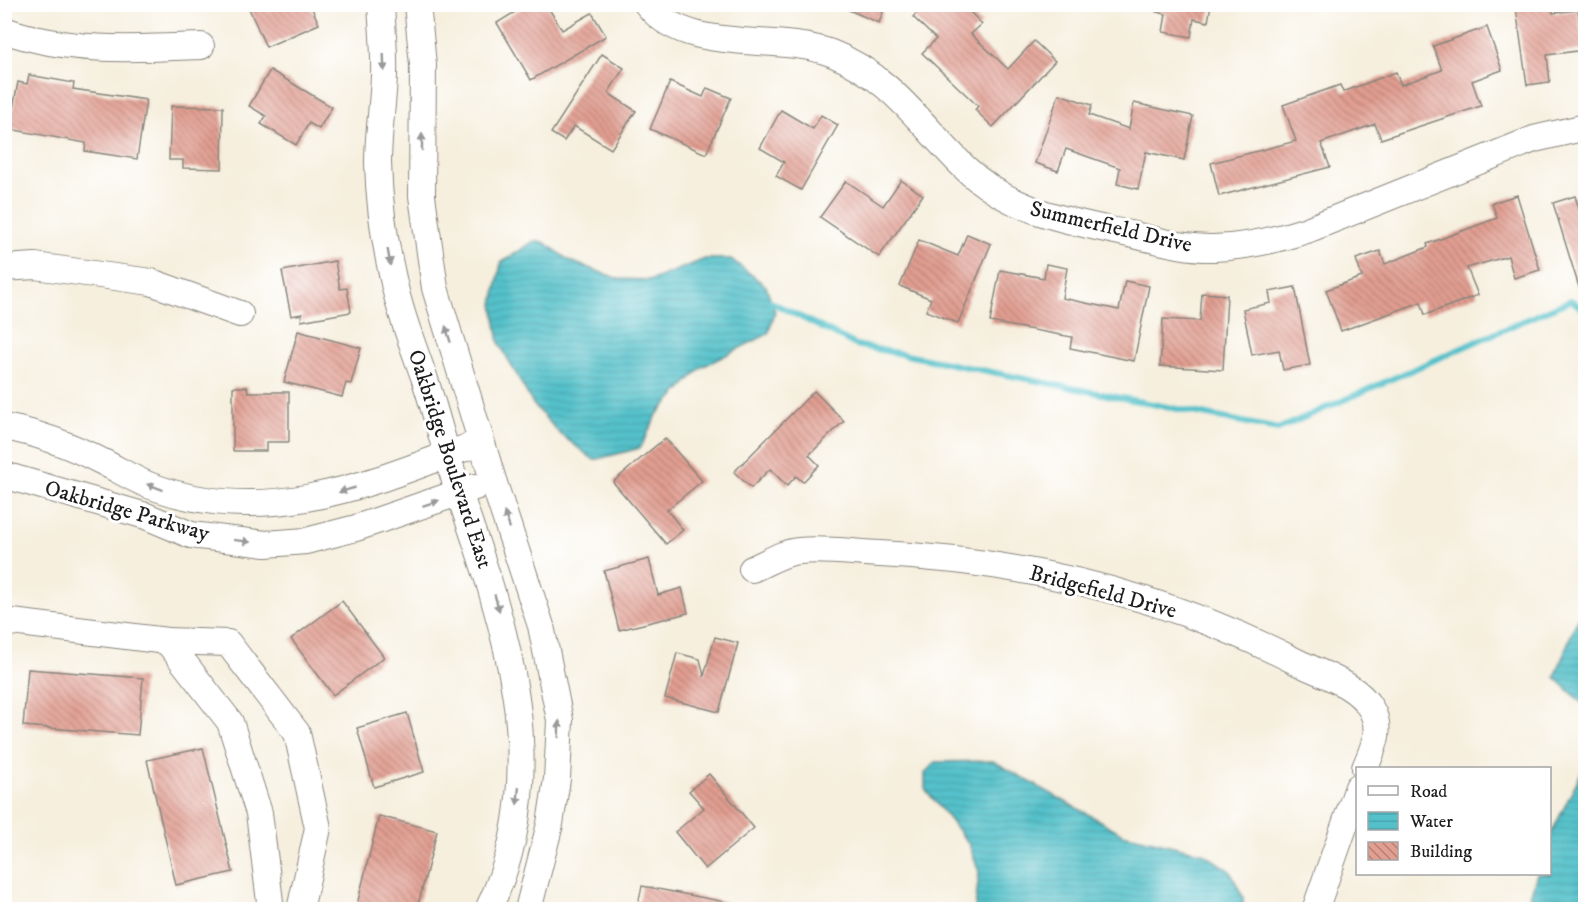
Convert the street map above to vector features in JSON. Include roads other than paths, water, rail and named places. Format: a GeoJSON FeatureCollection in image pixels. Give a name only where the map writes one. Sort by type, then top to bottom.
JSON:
{"type":"FeatureCollection","features":[{"type":"Feature","properties":{"kind":"street","name":"Oakbridge Boulevard East"},"geometry":{"type":"LineString","coordinates":[[381,4],[384,71],[378,163],[383,226],[398,301],[459,493],[486,564],[506,636],[518,712],[521,769],[517,815],[505,871],[488,909]]}},
{"type":"Feature","properties":{"kind":"street","name":"Oakbridge Boulevard East"},"geometry":{"type":"LineString","coordinates":[[417,4],[423,65],[422,196],[435,288],[481,442],[541,626],[560,720],[557,779],[550,824],[543,860],[528,909]]}},
{"type":"Feature","properties":{"kind":"street","name":"Summerfield Drive"},"geometry":{"type":"LineString","coordinates":[[647,4],[670,25],[690,34],[784,42],[832,54],[858,66],[882,82],[908,106],[964,168],[1008,200],[1049,217],[1181,246],[1242,247],[1273,241],[1307,231],[1534,139],[1586,127]]}},
{"type":"Feature","properties":{"kind":"street"},"geometry":{"type":"LineString","coordinates":[[4,30],[61,45],[101,49],[201,46]]}},
{"type":"Feature","properties":{"kind":"street"},"geometry":{"type":"LineString","coordinates":[[4,268],[35,266],[151,282],[240,314]]}},
{"type":"Feature","properties":{"kind":"street","name":"Oakbridge Parkway"},"geometry":{"type":"LineString","coordinates":[[4,427],[32,432],[100,460],[149,486],[195,501],[226,503],[285,502],[329,495],[481,442]]}},
{"type":"Feature","properties":{"kind":"street","name":"Oakbridge Parkway"},"geometry":{"type":"LineString","coordinates":[[4,475],[146,516],[191,535],[266,544],[306,541],[459,493],[493,480]]}},
{"type":"Feature","properties":{"kind":"street","name":"Bridgefield Drive"},"geometry":{"type":"LineString","coordinates":[[752,569],[800,550],[969,561],[1053,575],[1175,609],[1269,647],[1348,688],[1364,699],[1375,716],[1378,732],[1365,767]]}},
{"type":"Feature","properties":{"kind":"street"},"geometry":{"type":"LineString","coordinates":[[4,621],[167,641],[228,643],[297,733],[318,828],[300,909]]}},
{"type":"Feature","properties":{"kind":"street"},"geometry":{"type":"LineString","coordinates":[[167,641],[230,722],[260,813],[271,909]]}},
{"type":"Feature","properties":{"kind":"street"},"geometry":{"type":"LineString","coordinates":[[1315,909],[1356,793]]}},
{"type":"Feature","properties":{"kind":"water"},"geometry":{"type":"Polygon","coordinates":[[[534,241],[544,242],[570,261],[619,279],[652,280],[705,259],[731,259],[766,286],[775,312],[768,334],[702,367],[658,413],[640,448],[594,460],[559,433],[533,404],[499,343],[493,304],[501,263],[534,241]]]}},
{"type":"Feature","properties":{"kind":"water"},"geometry":{"type":"Polygon","coordinates":[[[1585,607],[1585,706],[1555,677],[1574,627],[1585,607]]]}},
{"type":"Feature","properties":{"kind":"water"},"geometry":{"type":"Polygon","coordinates":[[[993,761],[1123,834],[1203,853],[1230,871],[1243,897],[1243,909],[975,909],[979,872],[969,844],[925,789],[925,773],[935,762],[993,761]]]}},
{"type":"Feature","properties":{"kind":"water"},"geometry":{"type":"Polygon","coordinates":[[[1585,765],[1585,909],[1526,909],[1537,875],[1551,875],[1551,834],[1585,765]]]}},
{"type":"Feature","properties":{"kind":"waterway"},"geometry":{"type":"LineString","coordinates":[[769,301],[856,345],[1278,429],[1571,300],[1586,311]]}}]}
